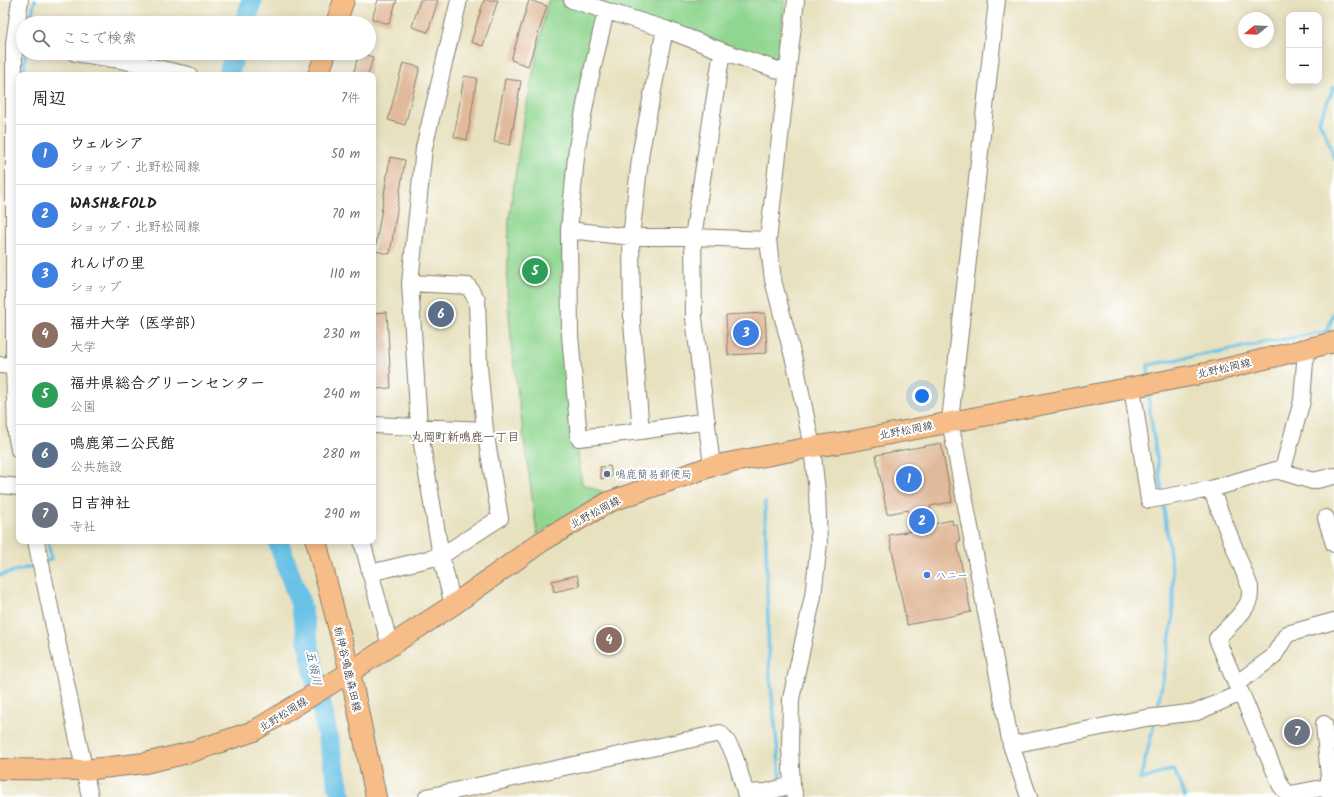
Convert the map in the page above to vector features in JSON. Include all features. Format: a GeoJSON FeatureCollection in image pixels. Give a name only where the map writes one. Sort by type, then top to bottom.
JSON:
{"type":"FeatureCollection","features":[{"type":"Feature","properties":{"kind":"main road"},"geometry":{"type":"LineString","coordinates":[[338,16],[344,0]]}},
{"type":"Feature","properties":{"kind":"main road"},"geometry":{"type":"LineString","coordinates":[[319,72],[323,60]]}},
{"type":"Feature","properties":{"kind":"main road","name":"北野松岡線"},"geometry":{"type":"LineString","coordinates":[[0,769],[84,770],[145,763],[188,753],[254,731],[333,683],[454,604],[541,542],[609,502],[712,466],[1216,371],[1334,342]]}},
{"type":"Feature","properties":{"kind":"main road","name":"栃神谷鳴鹿森田線"},"geometry":{"type":"LineString","coordinates":[[317,544],[350,672],[376,797]]}},
{"type":"Feature","properties":{"kind":"street"},"geometry":{"type":"LineString","coordinates":[[17,16],[20,0]]}},
{"type":"Feature","properties":{"kind":"street"},"geometry":{"type":"LineString","coordinates":[[454,604],[441,556],[419,427],[410,283],[424,148],[459,0]]}},
{"type":"Feature","properties":{"kind":"street"},"geometry":{"type":"LineString","coordinates":[[427,797],[720,733],[728,741],[734,755],[746,795],[766,792],[794,791],[790,748],[790,699],[813,596],[819,543],[817,492],[812,447],[796,368],[772,280],[768,240],[796,0]]}},
{"type":"Feature","properties":{"kind":"street"},"geometry":{"type":"LineString","coordinates":[[997,0],[950,421],[1011,745],[1029,797]]}},
{"type":"Feature","properties":{"kind":"street"},"geometry":{"type":"LineString","coordinates":[[583,1],[606,11],[665,29],[787,74]]}},
{"type":"Feature","properties":{"kind":"street"},"geometry":{"type":"LineString","coordinates":[[606,11],[589,84],[577,147],[569,230],[570,335],[579,438],[707,422]]}},
{"type":"Feature","properties":{"kind":"street"},"geometry":{"type":"LineString","coordinates":[[16,22],[12,43],[7,366],[16,434]]}},
{"type":"Feature","properties":{"kind":"street"},"geometry":{"type":"LineString","coordinates":[[641,431],[632,323],[631,237],[641,151],[665,29]]}},
{"type":"Feature","properties":{"kind":"street"},"geometry":{"type":"LineString","coordinates":[[712,466],[694,318],[693,237],[722,51]]}},
{"type":"Feature","properties":{"kind":"street"},"geometry":{"type":"LineString","coordinates":[[120,60],[175,72]]}},
{"type":"Feature","properties":{"kind":"street"},"geometry":{"type":"LineString","coordinates":[[569,230],[631,237],[693,237],[768,240]]}},
{"type":"Feature","properties":{"kind":"street"},"geometry":{"type":"LineString","coordinates":[[370,573],[441,556],[500,518],[485,430],[479,366],[477,300],[468,286],[410,283]]}},
{"type":"Feature","properties":{"kind":"street"},"geometry":{"type":"LineString","coordinates":[[1282,472],[1302,401],[1306,349]]}},
{"type":"Feature","properties":{"kind":"street"},"geometry":{"type":"LineString","coordinates":[[1132,387],[1149,500],[1211,489],[1276,470],[1313,481],[1334,476]]}},
{"type":"Feature","properties":{"kind":"street"},"geometry":{"type":"LineString","coordinates":[[376,425],[485,430]]}},
{"type":"Feature","properties":{"kind":"street"},"geometry":{"type":"LineString","coordinates":[[0,485],[16,487]]}},
{"type":"Feature","properties":{"kind":"street"},"geometry":{"type":"LineString","coordinates":[[1211,489],[1250,588],[1250,600],[1244,612],[1224,630],[1217,639],[1281,786],[1287,793],[1291,794],[1322,788],[1331,794]]}},
{"type":"Feature","properties":{"kind":"street"},"geometry":{"type":"LineString","coordinates":[[1326,518],[1334,544]]}},
{"type":"Feature","properties":{"kind":"street"},"geometry":{"type":"LineString","coordinates":[[37,544],[90,797]]}},
{"type":"Feature","properties":{"kind":"street"},"geometry":{"type":"LineString","coordinates":[[363,544],[390,646]]}},
{"type":"Feature","properties":{"kind":"street"},"geometry":{"type":"LineString","coordinates":[[1011,745],[1146,718],[1197,712],[1239,688],[1273,657],[1287,634],[1334,621]]}},
{"type":"Feature","properties":{"kind":"street"},"geometry":{"type":"LineString","coordinates":[[1324,724],[1331,794]]}},
{"type":"Feature","properties":{"kind":"green space"},"geometry":{"type":"Polygon","coordinates":[[[548,0],[785,0],[777,60],[772,63],[601,7],[574,125],[569,386],[582,484],[606,493],[537,534],[512,351],[507,288],[509,219],[522,128],[548,0]]]}},
{"type":"Feature","properties":{"kind":"building"},"geometry":{"type":"Polygon","coordinates":[[[378,0],[397,0],[389,24],[376,20],[376,16],[373,16],[378,0]]]}},
{"type":"Feature","properties":{"kind":"building"},"geometry":{"type":"Polygon","coordinates":[[[420,0],[438,0],[428,32],[412,27],[420,0]]]}},
{"type":"Feature","properties":{"kind":"building"},"geometry":{"type":"Polygon","coordinates":[[[484,0],[498,0],[483,46],[471,42],[484,0]]]}},
{"type":"Feature","properties":{"kind":"building"},"geometry":{"type":"Polygon","coordinates":[[[529,0],[547,6],[528,66],[511,60],[529,0]]]}},
{"type":"Feature","properties":{"kind":"building"},"geometry":{"type":"Polygon","coordinates":[[[357,60],[372,60],[369,72],[354,72],[357,60]]]}},
{"type":"Feature","properties":{"kind":"building"},"geometry":{"type":"Polygon","coordinates":[[[403,63],[420,67],[405,125],[388,120],[403,63]]]}},
{"type":"Feature","properties":{"kind":"building"},"geometry":{"type":"Polygon","coordinates":[[[464,76],[477,78],[467,140],[454,137],[464,76]]]}},
{"type":"Feature","properties":{"kind":"building"},"geometry":{"type":"Polygon","coordinates":[[[505,79],[521,81],[510,145],[494,142],[505,79]]]}},
{"type":"Feature","properties":{"kind":"building"},"geometry":{"type":"Polygon","coordinates":[[[390,157],[405,160],[390,254],[376,251],[390,157]]]}},
{"type":"Feature","properties":{"kind":"building"},"geometry":{"type":"Polygon","coordinates":[[[387,312],[391,388],[376,389],[376,313],[387,312]]]}},
{"type":"Feature","properties":{"kind":"building"},"geometry":{"type":"Polygon","coordinates":[[[765,313],[767,353],[728,355],[726,315],[765,313]]]}},
{"type":"Feature","properties":{"kind":"building"},"geometry":{"type":"Polygon","coordinates":[[[941,443],[952,502],[930,506],[933,524],[952,520],[953,525],[957,524],[960,541],[957,543],[971,612],[907,625],[889,535],[912,531],[908,510],[887,514],[876,455],[941,443]]]}},
{"type":"Feature","properties":{"kind":"building"},"geometry":{"type":"Polygon","coordinates":[[[610,466],[612,476],[601,479],[600,467],[610,466]]]}},
{"type":"Feature","properties":{"kind":"building"},"geometry":{"type":"Polygon","coordinates":[[[577,575],[580,586],[554,592],[552,581],[577,575]]]}},
{"type":"Feature","properties":{"kind":"building"},"geometry":{"type":"Polygon","coordinates":[[[1301,722],[1306,737],[1293,741],[1288,726],[1301,722]]]}},
{"type":"Feature","properties":{"kind":"waterway"},"geometry":{"type":"LineString","coordinates":[[32,16],[35,0]]}},
{"type":"Feature","properties":{"kind":"waterway","name":"五領川"},"geometry":{"type":"LineString","coordinates":[[247,16],[252,0]]}},
{"type":"Feature","properties":{"kind":"waterway"},"geometry":{"type":"LineString","coordinates":[[24,72],[25,60]]}},
{"type":"Feature","properties":{"kind":"waterway","name":"五領川"},"geometry":{"type":"LineString","coordinates":[[229,72],[233,60]]}},
{"type":"Feature","properties":{"kind":"waterway"},"geometry":{"type":"LineString","coordinates":[[1334,87],[1319,121],[1326,135],[1334,159]]}},
{"type":"Feature","properties":{"kind":"waterway"},"geometry":{"type":"LineString","coordinates":[[1149,378],[1148,365],[1327,331],[1334,313]]}},
{"type":"Feature","properties":{"kind":"waterway"},"geometry":{"type":"LineString","coordinates":[[1149,390],[1149,405],[1162,493]]}},
{"type":"Feature","properties":{"kind":"waterway"},"geometry":{"type":"LineString","coordinates":[[1157,713],[1173,619],[1173,578],[1163,501]]}},
{"type":"Feature","properties":{"kind":"waterway"},"geometry":{"type":"LineString","coordinates":[[765,502],[769,666],[781,784]]}},
{"type":"Feature","properties":{"kind":"waterway"},"geometry":{"type":"LineString","coordinates":[[45,562],[51,559],[48,544]]}},
{"type":"Feature","properties":{"kind":"waterway","name":"五領川"},"geometry":{"type":"LineString","coordinates":[[279,544],[300,602],[341,797]]}},
{"type":"Feature","properties":{"kind":"waterway"},"geometry":{"type":"LineString","coordinates":[[0,575],[38,565]]}},
{"type":"Feature","properties":{"kind":"waterway"},"geometry":{"type":"LineString","coordinates":[[1155,721],[1140,780],[1174,769],[1185,797]]}},
{"type":"Feature","properties":{"kind":"place","name":"福井県総合グリーンセンター"},"geometry":{"type":"Point","coordinates":[535,271]}},
{"type":"Feature","properties":{"kind":"place","name":"鳴鹿第二公民館"},"geometry":{"type":"Point","coordinates":[441,314]}},
{"type":"Feature","properties":{"kind":"place","name":"れんげの里"},"geometry":{"type":"Point","coordinates":[746,333]}},
{"type":"Feature","properties":{"kind":"place","name":"鳴鹿簡易郵便局"},"geometry":{"type":"Point","coordinates":[607,474]}},
{"type":"Feature","properties":{"kind":"place","name":"ウェルシア"},"geometry":{"type":"Point","coordinates":[909,479]}},
{"type":"Feature","properties":{"kind":"place","name":"WASH&FOLD"},"geometry":{"type":"Point","coordinates":[922,521]}},
{"type":"Feature","properties":{"kind":"place","name":"ハニー"},"geometry":{"type":"Point","coordinates":[927,575]}},
{"type":"Feature","properties":{"kind":"place","name":"福井大学（医学部）"},"geometry":{"type":"Point","coordinates":[609,640]}},
{"type":"Feature","properties":{"kind":"place","name":"日吉神社"},"geometry":{"type":"Point","coordinates":[1297,732]}},
{"type":"Feature","properties":{"kind":"district","name":"丸岡町新鳴鹿一丁目"},"geometry":{"type":"Point","coordinates":[465,437]}}]}
